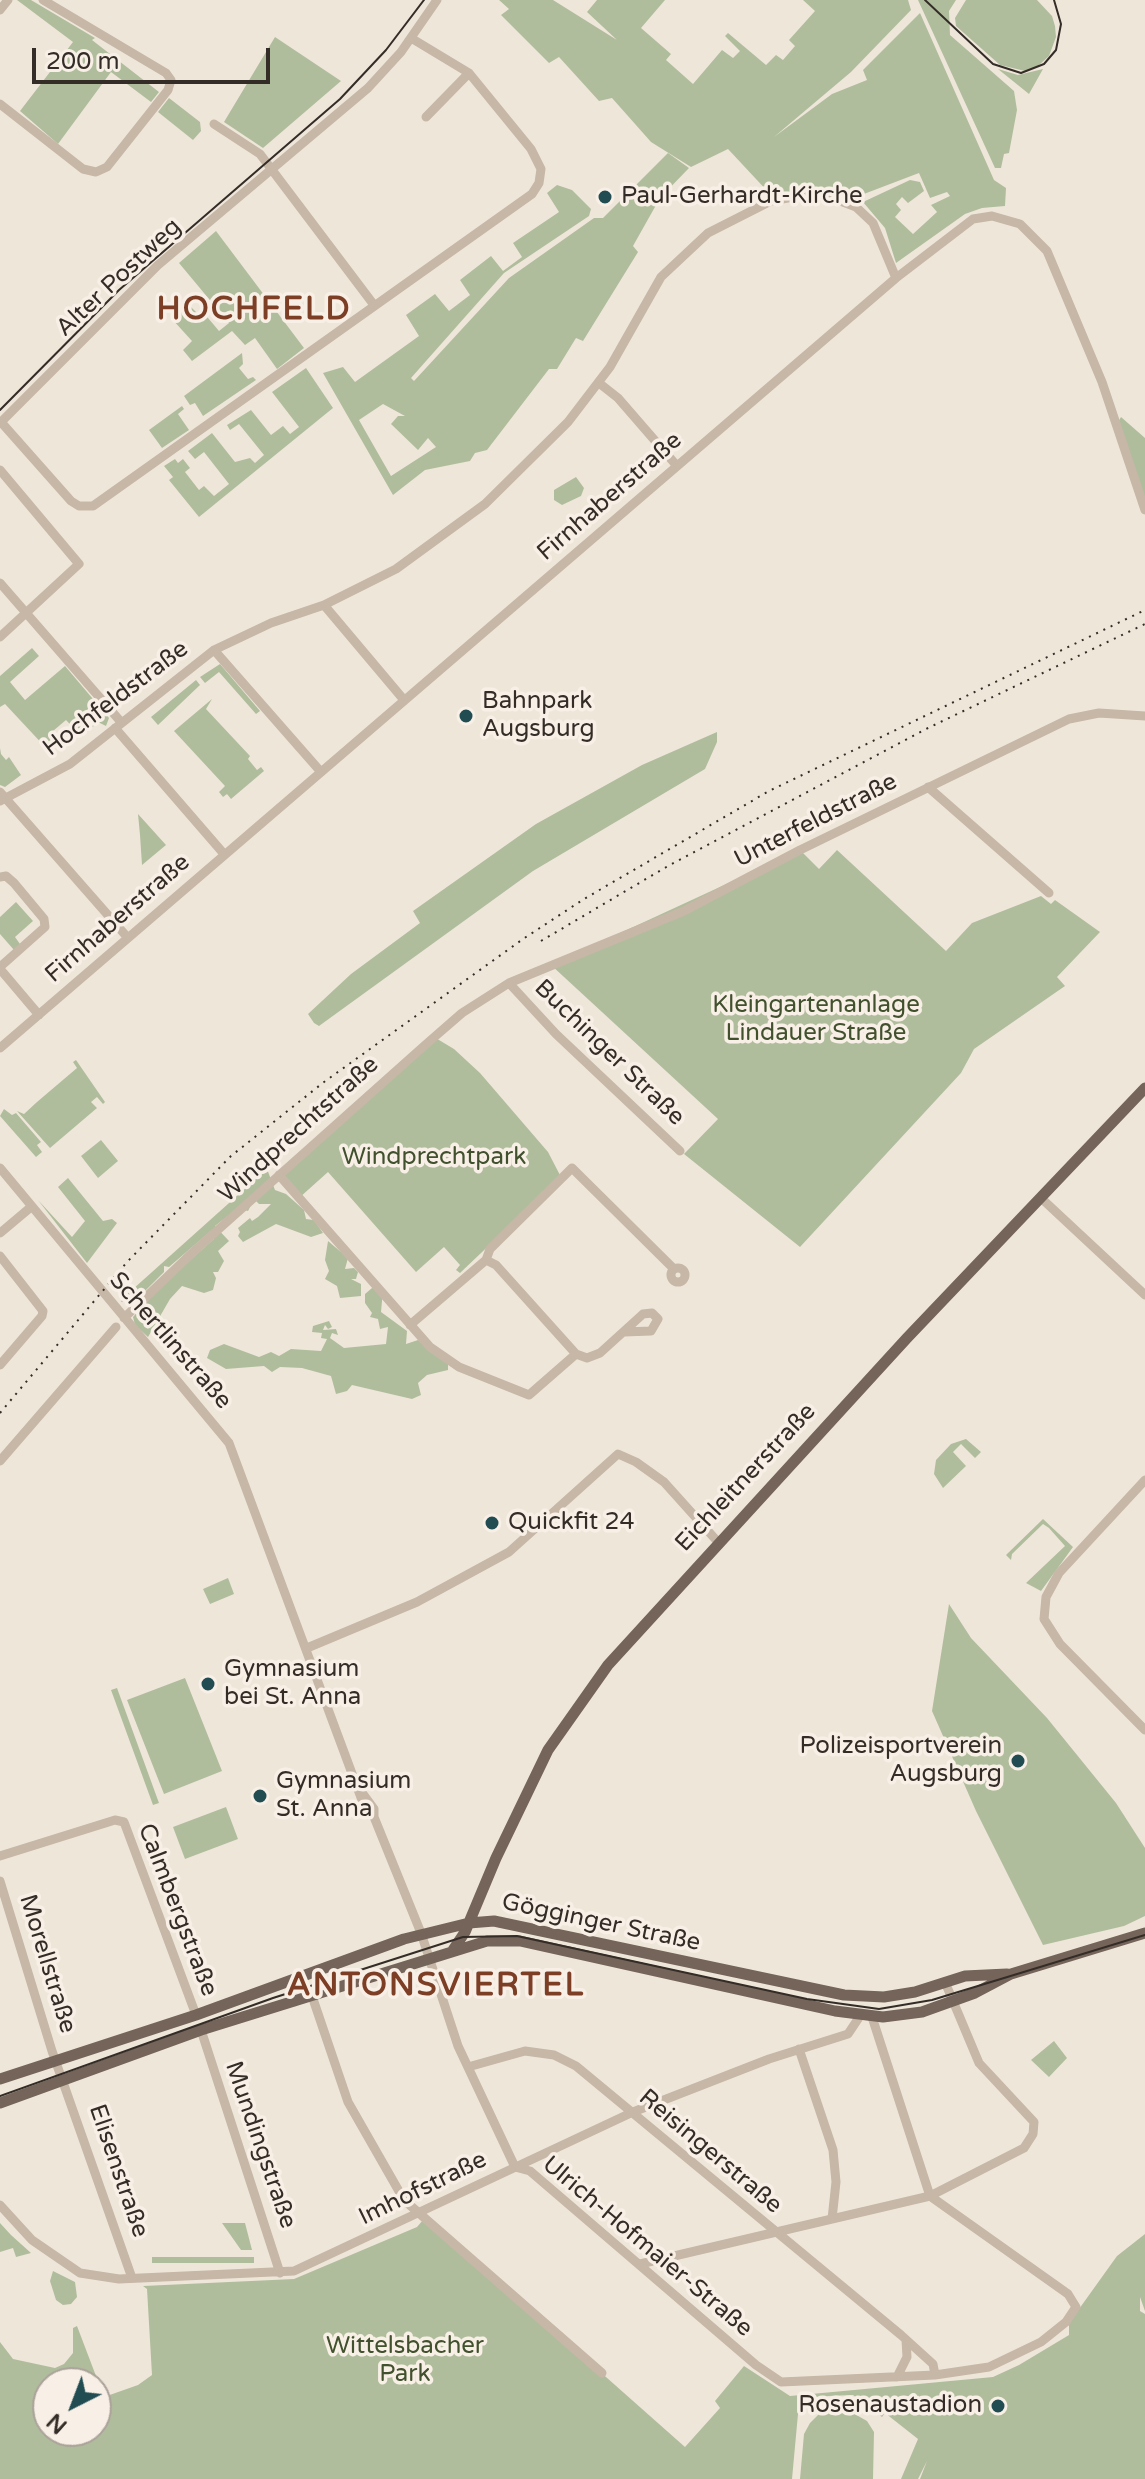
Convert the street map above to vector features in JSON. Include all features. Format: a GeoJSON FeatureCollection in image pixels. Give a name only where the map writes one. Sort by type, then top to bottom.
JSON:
{"type":"FeatureCollection","features":[{"type":"Feature","properties":{"kind":"main road","name":"Eichleitnerstraße"},"geometry":{"type":"LineString","coordinates":[[453,1951],[469,1923],[521,1802],[556,1735],[617,1653],[717,1541],[1145,1088]]}},
{"type":"Feature","properties":{"kind":"main road","name":"Gögginger Straße"},"geometry":{"type":"LineString","coordinates":[[0,2082],[50,2061],[196,2015],[421,1933],[469,1923],[494,1921],[841,1995],[884,1997],[965,1976],[1011,1974]]}},
{"type":"Feature","properties":{"kind":"main road","name":"Gögginger Straße"},"geometry":{"type":"LineString","coordinates":[[0,2103],[201,2030],[428,1956],[492,1940],[520,1941],[866,2016],[910,2014],[952,2002],[1011,1974],[1145,1933]]}},
{"type":"Feature","properties":{"kind":"street"},"geometry":{"type":"LineString","coordinates":[[0,10],[8,0]]}},
{"type":"Feature","properties":{"kind":"street"},"geometry":{"type":"LineString","coordinates":[[0,104],[83,169],[96,172],[107,167],[168,90],[171,80],[166,73],[43,0]]}},
{"type":"Feature","properties":{"kind":"street","name":"Alter Postweg"},"geometry":{"type":"LineString","coordinates":[[1,423],[125,296],[368,88],[411,38],[437,0]]}},
{"type":"Feature","properties":{"kind":"street"},"geometry":{"type":"LineString","coordinates":[[1,423],[71,501],[79,506],[93,506],[526,199],[539,183],[541,169],[536,155],[469,73],[411,38]]}},
{"type":"Feature","properties":{"kind":"street"},"geometry":{"type":"LineString","coordinates":[[426,117],[469,73]]}},
{"type":"Feature","properties":{"kind":"street"},"geometry":{"type":"LineString","coordinates":[[214,124],[260,154],[374,305]]}},
{"type":"Feature","properties":{"kind":"street","name":"Hochfeldstraße"},"geometry":{"type":"LineString","coordinates":[[2,797],[70,764],[214,650],[271,623],[324,605],[396,569],[496,495],[552,441],[599,383],[653,289],[678,258],[708,233],[771,201],[820,196],[856,207],[879,231],[886,262],[896,278]]}},
{"type":"Feature","properties":{"kind":"street","name":"Firnhaberstraße"},"geometry":{"type":"LineString","coordinates":[[0,1048],[896,278],[973,219],[992,216],[1026,228],[1047,251],[1073,310],[1145,510]]}},
{"type":"Feature","properties":{"kind":"street"},"geometry":{"type":"LineString","coordinates":[[599,383],[618,398],[677,466]]}},
{"type":"Feature","properties":{"kind":"street"},"geometry":{"type":"LineString","coordinates":[[0,470],[79,564],[0,637]]}},
{"type":"Feature","properties":{"kind":"street"},"geometry":{"type":"LineString","coordinates":[[0,583],[224,854]]}},
{"type":"Feature","properties":{"kind":"street"},"geometry":{"type":"LineString","coordinates":[[324,605],[404,700]]}},
{"type":"Feature","properties":{"kind":"street"},"geometry":{"type":"LineString","coordinates":[[214,650],[321,772]]}},
{"type":"Feature","properties":{"kind":"street","name":"Unterfeldstraße"},"geometry":{"type":"LineString","coordinates":[[509,983],[684,911],[1069,719],[1099,713],[1145,716]]}},
{"type":"Feature","properties":{"kind":"street"},"geometry":{"type":"LineString","coordinates":[[928,787],[1049,893]]}},
{"type":"Feature","properties":{"kind":"street"},"geometry":{"type":"LineString","coordinates":[[2,797],[128,938]]}},
{"type":"Feature","properties":{"kind":"street"},"geometry":{"type":"LineString","coordinates":[[0,877],[6,876],[14,883],[44,919],[45,927],[0,968],[39,1015]]}},
{"type":"Feature","properties":{"kind":"street","name":"Buchinger Straße"},"geometry":{"type":"LineString","coordinates":[[509,983],[556,1034],[680,1151]]}},
{"type":"Feature","properties":{"kind":"street","name":"Windprechtstraße"},"geometry":{"type":"LineString","coordinates":[[124,1318],[449,1024],[509,983]]}},
{"type":"Feature","properties":{"kind":"street","name":"Schertlinstraße"},"geometry":{"type":"LineString","coordinates":[[0,1168],[229,1443],[428,1956]]}},
{"type":"Feature","properties":{"kind":"street"},"geometry":{"type":"LineString","coordinates":[[410,1325],[486,1260],[490,1249],[572,1168],[674,1269]]}},
{"type":"Feature","properties":{"kind":"street"},"geometry":{"type":"LineString","coordinates":[[279,1175],[410,1325],[449,1362],[529,1395],[576,1354]]}},
{"type":"Feature","properties":{"kind":"street"},"geometry":{"type":"LineString","coordinates":[[1041,1198],[1145,1295]]}},
{"type":"Feature","properties":{"kind":"street"},"geometry":{"type":"LineString","coordinates":[[0,1233],[31,1207]]}},
{"type":"Feature","properties":{"kind":"street"},"geometry":{"type":"LineString","coordinates":[[0,1256],[43,1311],[0,1365]]}},
{"type":"Feature","properties":{"kind":"street"},"geometry":{"type":"LineString","coordinates":[[486,1260],[496,1265],[576,1354],[587,1358],[596,1356],[624,1332]]}},
{"type":"Feature","properties":{"kind":"street"},"geometry":{"type":"LineString","coordinates":[[0,1461],[116,1327]]}},
{"type":"Feature","properties":{"kind":"street"},"geometry":{"type":"LineString","coordinates":[[307,1648],[417,1602],[509,1552],[618,1454],[636,1462],[664,1482],[717,1541]]}},
{"type":"Feature","properties":{"kind":"street"},"geometry":{"type":"LineString","coordinates":[[1145,1480],[1059,1573],[1046,1597],[1044,1619],[1051,1635],[1145,1730]]}},
{"type":"Feature","properties":{"kind":"street","name":"Calmbergstraße"},"geometry":{"type":"LineString","coordinates":[[0,1856],[120,1819],[196,2015]]}},
{"type":"Feature","properties":{"kind":"street","name":"Morellstraße"},"geometry":{"type":"LineString","coordinates":[[0,1881],[50,2061]]}},
{"type":"Feature","properties":{"kind":"street","name":"Ulrich-Hofmaier-Straße"},"geometry":{"type":"LineString","coordinates":[[428,1956],[468,2067],[515,2167],[530,2171],[756,2365],[781,2382],[897,2377]]}},
{"type":"Feature","properties":{"kind":"street"},"geometry":{"type":"LineString","coordinates":[[640,2264],[930,2196],[1014,2154],[1029,2141],[1034,2122],[982,2068],[945,1982]]}},
{"type":"Feature","properties":{"kind":"street"},"geometry":{"type":"LineString","coordinates":[[312,1996],[354,2115],[404,2200],[416,2214],[425,2217],[602,2373]]}},
{"type":"Feature","properties":{"kind":"street"},"geometry":{"type":"LineString","coordinates":[[866,2016],[930,2196],[1071,2296],[1076,2307],[1072,2315],[1023,2353],[989,2367],[897,2377],[907,2357],[906,2340]]}},
{"type":"Feature","properties":{"kind":"street","name":"Imhofstraße"},"geometry":{"type":"LineString","coordinates":[[0,2205],[32,2240],[68,2266],[103,2278],[280,2273],[302,2269],[633,2112],[799,2049],[848,2034],[866,2016]]}},
{"type":"Feature","properties":{"kind":"street","name":"Mundingstraße"},"geometry":{"type":"LineString","coordinates":[[201,2030],[280,2273]]}},
{"type":"Feature","properties":{"kind":"street"},"geometry":{"type":"LineString","coordinates":[[799,2049],[833,2150],[836,2182],[832,2219]]}},
{"type":"Feature","properties":{"kind":"street","name":"Reisingerstraße"},"geometry":{"type":"LineString","coordinates":[[468,2067],[517,2051],[554,2055],[586,2073],[906,2340],[933,2364],[935,2375]]}},
{"type":"Feature","properties":{"kind":"street"},"geometry":{"type":"LineString","coordinates":[[50,2061],[63,2079]]}},
{"type":"Feature","properties":{"kind":"street","name":"Elisenstraße"},"geometry":{"type":"LineString","coordinates":[[63,2079],[132,2278]]}},
{"type":"Feature","properties":{"kind":"green space"},"geometry":{"type":"Polygon","coordinates":[[[17,0],[31,0],[95,38],[92,40],[159,92],[151,102],[111,72],[58,144],[20,111],[73,42],[17,0]]]}},
{"type":"Feature","properties":{"kind":"green space"},"geometry":{"type":"Polygon","coordinates":[[[499,0],[553,0],[617,40],[587,12],[597,0],[665,0],[641,28],[671,54],[666,60],[693,84],[722,50],[733,58],[740,51],[725,36],[728,33],[766,65],[776,55],[783,60],[795,46],[789,40],[815,11],[803,0],[908,0],[911,10],[851,72],[774,137],[832,94],[867,80],[863,70],[920,13],[994,180],[1006,188],[1005,206],[982,208],[965,214],[896,263],[885,228],[863,202],[910,180],[920,182],[924,191],[908,203],[902,197],[896,204],[901,210],[895,217],[913,234],[937,212],[931,205],[950,196],[947,192],[930,198],[919,173],[856,197],[820,189],[770,194],[728,149],[691,167],[651,142],[612,98],[599,101],[559,57],[549,63],[501,15],[509,9],[499,0]]]}},
{"type":"Feature","properties":{"kind":"green space"},"geometry":{"type":"Polygon","coordinates":[[[918,0],[956,0],[949,11],[950,35],[1014,91],[1017,110],[1009,153],[1004,154],[1001,168],[995,168],[918,0]]]}},
{"type":"Feature","properties":{"kind":"green space"},"geometry":{"type":"Polygon","coordinates":[[[966,0],[1037,0],[1052,16],[1055,26],[1056,37],[1049,56],[1038,66],[1025,71],[1000,65],[956,26],[955,18],[966,0]]]}},
{"type":"Feature","properties":{"kind":"green space"},"geometry":{"type":"Polygon","coordinates":[[[275,37],[341,81],[263,148],[224,122],[275,37]]]}},
{"type":"Feature","properties":{"kind":"green space"},"geometry":{"type":"Polygon","coordinates":[[[998,69],[1018,75],[1043,69],[1029,94],[998,69]]]}},
{"type":"Feature","properties":{"kind":"green space"},"geometry":{"type":"Polygon","coordinates":[[[169,98],[200,122],[201,131],[193,140],[158,112],[169,98]]]}},
{"type":"Feature","properties":{"kind":"green space"},"geometry":{"type":"Polygon","coordinates":[[[668,153],[689,168],[660,198],[633,246],[638,252],[583,341],[576,338],[557,369],[549,369],[487,450],[475,453],[470,461],[425,470],[393,495],[323,373],[343,367],[355,382],[419,336],[406,315],[435,294],[449,311],[470,295],[460,280],[491,256],[503,271],[522,257],[513,243],[559,212],[547,193],[557,185],[572,190],[591,209],[589,216],[504,273],[411,378],[414,381],[509,278],[594,218],[603,218],[668,153]],[[383,404],[359,420],[391,476],[436,447],[428,438],[418,450],[391,424],[398,416],[405,416],[383,404]]]}},
{"type":"Feature","properties":{"kind":"green space"},"geometry":{"type":"Polygon","coordinates":[[[216,231],[304,348],[277,369],[255,338],[245,345],[232,331],[192,361],[183,350],[192,341],[172,319],[189,305],[199,315],[203,312],[219,331],[229,323],[179,263],[216,231]]]}},
{"type":"Feature","properties":{"kind":"green space"},"geometry":{"type":"Polygon","coordinates":[[[242,353],[243,364],[239,368],[248,379],[253,377],[256,380],[203,416],[195,403],[190,405],[184,396],[242,353]]]}},
{"type":"Feature","properties":{"kind":"green space"},"geometry":{"type":"Polygon","coordinates":[[[306,368],[333,408],[199,517],[169,480],[173,477],[164,466],[175,459],[178,463],[183,459],[190,468],[185,472],[199,490],[204,486],[214,496],[229,484],[204,452],[195,459],[188,451],[212,433],[235,462],[250,458],[255,463],[264,455],[239,424],[230,430],[227,425],[251,410],[271,435],[283,426],[290,434],[299,427],[272,392],[306,368]]]}},
{"type":"Feature","properties":{"kind":"green space"},"geometry":{"type":"Polygon","coordinates":[[[182,406],[184,409],[178,414],[189,430],[162,448],[149,430],[182,406]]]}},
{"type":"Feature","properties":{"kind":"green space"},"geometry":{"type":"Polygon","coordinates":[[[1121,417],[1145,438],[1145,510],[1117,424],[1121,417]]]}},
{"type":"Feature","properties":{"kind":"green space"},"geometry":{"type":"Polygon","coordinates":[[[576,477],[584,488],[581,496],[562,505],[554,500],[554,490],[576,477]]]}},
{"type":"Feature","properties":{"kind":"green space"},"geometry":{"type":"Polygon","coordinates":[[[32,648],[39,656],[10,682],[25,700],[65,666],[109,718],[106,726],[98,722],[82,737],[66,720],[53,731],[59,738],[47,749],[5,704],[0,707],[0,676],[32,648]]]}},
{"type":"Feature","properties":{"kind":"green space"},"geometry":{"type":"Polygon","coordinates":[[[220,664],[260,711],[256,714],[219,672],[205,683],[200,677],[220,664]]]}},
{"type":"Feature","properties":{"kind":"green space"},"geometry":{"type":"Polygon","coordinates":[[[196,680],[200,685],[158,725],[151,717],[196,680]]]}},
{"type":"Feature","properties":{"kind":"green space"},"geometry":{"type":"Polygon","coordinates":[[[212,699],[206,709],[250,756],[248,759],[257,770],[261,767],[264,771],[231,799],[227,794],[223,797],[219,792],[225,786],[174,731],[212,699]]]}},
{"type":"Feature","properties":{"kind":"green space"},"geometry":{"type":"Polygon","coordinates":[[[717,732],[717,742],[705,769],[533,871],[319,1026],[314,1023],[308,1014],[351,974],[420,923],[413,911],[536,824],[642,765],[717,732]]]}},
{"type":"Feature","properties":{"kind":"green space"},"geometry":{"type":"Polygon","coordinates":[[[0,748],[1,754],[6,760],[9,757],[21,775],[5,787],[0,785],[0,748]]]}},
{"type":"Feature","properties":{"kind":"green space"},"geometry":{"type":"Polygon","coordinates":[[[138,814],[166,845],[142,865],[140,835],[138,814]]]}},
{"type":"Feature","properties":{"kind":"green space","name":"Kleingartenanlage Lindauer Straße"},"geometry":{"type":"Polygon","coordinates":[[[800,850],[819,869],[837,850],[946,951],[972,923],[1041,896],[1051,904],[1055,900],[1100,932],[1057,977],[1065,986],[974,1049],[961,1073],[800,1247],[684,1154],[718,1119],[551,965],[800,850]]]}},
{"type":"Feature","properties":{"kind":"green space"},"geometry":{"type":"Polygon","coordinates":[[[16,902],[33,921],[15,937],[20,944],[14,950],[0,934],[0,917],[16,902]]]}},
{"type":"Feature","properties":{"kind":"green space","name":"Windprechtpark"},"geometry":{"type":"Polygon","coordinates":[[[434,1037],[454,1049],[480,1073],[548,1152],[561,1177],[460,1273],[456,1270],[460,1265],[444,1247],[416,1272],[328,1172],[299,1198],[279,1175],[434,1037]]]}},
{"type":"Feature","properties":{"kind":"green space"},"geometry":{"type":"Polygon","coordinates":[[[76,1060],[105,1102],[103,1104],[97,1097],[91,1102],[97,1108],[50,1148],[17,1111],[24,1114],[77,1068],[73,1062],[76,1060]]]}},
{"type":"Feature","properties":{"kind":"green space"},"geometry":{"type":"Polygon","coordinates":[[[4,1109],[12,1115],[16,1113],[41,1142],[37,1145],[42,1152],[36,1157],[0,1116],[4,1109]]]}},
{"type":"Feature","properties":{"kind":"green space"},"geometry":{"type":"Polygon","coordinates":[[[101,1140],[118,1161],[98,1178],[81,1156],[101,1140]]]}},
{"type":"Feature","properties":{"kind":"green space"},"geometry":{"type":"Polygon","coordinates":[[[267,1169],[275,1190],[286,1194],[304,1210],[306,1219],[314,1220],[323,1233],[311,1237],[276,1224],[243,1242],[238,1236],[238,1228],[250,1218],[252,1221],[258,1217],[271,1204],[259,1204],[254,1199],[248,1211],[238,1208],[215,1226],[229,1241],[218,1251],[224,1261],[218,1272],[213,1272],[216,1278],[213,1290],[204,1293],[182,1286],[170,1299],[148,1337],[135,1325],[133,1317],[163,1284],[214,1239],[212,1230],[169,1267],[164,1266],[164,1272],[138,1298],[121,1302],[123,1298],[267,1169]]]}},
{"type":"Feature","properties":{"kind":"green space"},"geometry":{"type":"Polygon","coordinates":[[[68,1178],[103,1221],[112,1219],[117,1223],[87,1263],[38,1200],[72,1237],[85,1221],[58,1187],[68,1178]]]}},
{"type":"Feature","properties":{"kind":"green space"},"geometry":{"type":"Polygon","coordinates":[[[328,1241],[348,1258],[345,1269],[354,1268],[358,1272],[356,1279],[351,1279],[361,1284],[361,1296],[340,1298],[337,1286],[325,1279],[329,1271],[325,1260],[328,1241]]]}},
{"type":"Feature","properties":{"kind":"green space"},"geometry":{"type":"Polygon","coordinates":[[[372,1288],[383,1290],[381,1312],[407,1331],[406,1344],[418,1340],[448,1364],[448,1370],[427,1375],[418,1383],[421,1395],[412,1399],[352,1385],[347,1391],[336,1394],[331,1376],[302,1368],[280,1367],[272,1372],[264,1366],[226,1369],[207,1358],[210,1350],[224,1344],[259,1357],[271,1352],[279,1356],[291,1349],[321,1351],[327,1339],[321,1338],[322,1333],[312,1332],[313,1326],[329,1321],[332,1327],[328,1329],[325,1325],[323,1330],[336,1329],[338,1335],[332,1333],[330,1338],[344,1348],[386,1344],[388,1327],[380,1329],[378,1319],[370,1317],[372,1313],[365,1303],[365,1294],[372,1288]]]}},
{"type":"Feature","properties":{"kind":"green space"},"geometry":{"type":"Polygon","coordinates":[[[966,1439],[981,1452],[975,1458],[961,1444],[953,1452],[966,1466],[943,1488],[934,1474],[936,1460],[951,1444],[966,1439]]]}},
{"type":"Feature","properties":{"kind":"green space"},"geometry":{"type":"Polygon","coordinates":[[[1043,1519],[1073,1547],[1041,1591],[1026,1583],[1065,1546],[1049,1528],[1043,1524],[1012,1554],[1011,1560],[1006,1555],[1043,1519]]]}},
{"type":"Feature","properties":{"kind":"green space"},"geometry":{"type":"Polygon","coordinates":[[[228,1578],[234,1594],[210,1604],[203,1589],[228,1578]]]}},
{"type":"Feature","properties":{"kind":"green space","name":"Polizeisportverein Augsburg"},"geometry":{"type":"Polygon","coordinates":[[[949,1604],[971,1638],[1047,1718],[1116,1803],[1145,1848],[1145,1916],[1124,1926],[1043,1945],[976,1811],[932,1711],[949,1604]]]}},
{"type":"Feature","properties":{"kind":"green space"},"geometry":{"type":"Polygon","coordinates":[[[185,1678],[222,1771],[164,1794],[127,1700],[185,1678]]]}},
{"type":"Feature","properties":{"kind":"green space"},"geometry":{"type":"Polygon","coordinates":[[[117,1688],[159,1803],[153,1805],[111,1690],[117,1688]]]}},
{"type":"Feature","properties":{"kind":"green space"},"geometry":{"type":"Polygon","coordinates":[[[226,1807],[238,1839],[185,1859],[173,1827],[226,1807]]]}},
{"type":"Feature","properties":{"kind":"green space"},"geometry":{"type":"Polygon","coordinates":[[[1054,2041],[1067,2058],[1049,2077],[1031,2060],[1054,2041]]]}},
{"type":"Feature","properties":{"kind":"green space","name":"Wittelsbacher Park"},"geometry":{"type":"Polygon","coordinates":[[[423,2220],[431,2222],[685,2447],[720,2408],[715,2401],[744,2366],[790,2396],[993,2377],[1019,2365],[1069,2335],[1069,2323],[1117,2256],[1145,2234],[1145,2311],[1140,2297],[1140,2311],[1145,2314],[1145,2479],[920,2479],[927,2461],[918,2479],[901,2479],[918,2439],[885,2413],[882,2417],[853,2395],[828,2396],[798,2414],[792,2479],[0,2479],[0,2342],[13,2359],[50,2367],[32,2367],[32,2447],[112,2447],[112,2394],[138,2385],[152,2375],[147,2289],[143,2286],[294,2279],[417,2227],[423,2220]]]}},
{"type":"Feature","properties":{"kind":"green space"},"geometry":{"type":"Polygon","coordinates":[[[0,2223],[31,2253],[16,2257],[13,2248],[0,2252],[0,2223]]]}},
{"type":"Feature","properties":{"kind":"green space"},"geometry":{"type":"Polygon","coordinates":[[[222,2223],[245,2223],[252,2250],[241,2250],[222,2223]]]}},
{"type":"Feature","properties":{"kind":"green space"},"geometry":{"type":"Polygon","coordinates":[[[152,2257],[254,2257],[254,2263],[152,2263],[152,2257]]]}},
{"type":"Feature","properties":{"kind":"green space"},"geometry":{"type":"Polygon","coordinates":[[[53,2271],[75,2282],[77,2297],[71,2304],[63,2305],[56,2300],[50,2281],[53,2271]]]}},
{"type":"Feature","properties":{"kind":"green space","name":"Wittelsbacher Park"},"geometry":{"type":"Polygon","coordinates":[[[77,2326],[93,2367],[57,2367],[73,2353],[73,2328],[77,2326]]]}},
{"type":"Feature","properties":{"kind":"green space"},"geometry":{"type":"Polygon","coordinates":[[[844,2408],[867,2421],[874,2432],[873,2479],[800,2479],[804,2434],[810,2423],[819,2414],[844,2408]]]}},
{"type":"Feature","properties":{"kind":"tram line"},"geometry":{"type":"LineString","coordinates":[[0,410],[119,290],[340,99],[386,50],[424,0]]}},
{"type":"Feature","properties":{"kind":"tram line"},"geometry":{"type":"LineString","coordinates":[[925,0],[993,64],[1021,73],[1044,64],[1056,50],[1061,24],[1054,0]]}},
{"type":"Feature","properties":{"kind":"tram line"},"geometry":{"type":"LineString","coordinates":[[0,2096],[273,1998],[463,1937],[517,1936],[807,1999],[879,2009],[932,2000],[1145,1935]]}},
{"type":"Feature","properties":{"kind":"railway"},"geometry":{"type":"LineString","coordinates":[[0,1413],[127,1262],[231,1156],[324,1082],[523,939],[584,899],[769,791],[1145,610]]}},
{"type":"Feature","properties":{"kind":"railway"},"geometry":{"type":"LineString","coordinates":[[541,941],[668,866],[928,728],[1145,624]]}},
{"type":"Feature","properties":{"kind":"place","name":"Paul-Gerhardt-Kirche"},"geometry":{"type":"Point","coordinates":[605,197]}},
{"type":"Feature","properties":{"kind":"place","name":"Bahnpark Augsburg"},"geometry":{"type":"Point","coordinates":[466,716]}},
{"type":"Feature","properties":{"kind":"place","name":"Quickfit 24"},"geometry":{"type":"Point","coordinates":[492,1523]}},
{"type":"Feature","properties":{"kind":"place","name":"Gymnasium bei St. Anna"},"geometry":{"type":"Point","coordinates":[208,1684]}},
{"type":"Feature","properties":{"kind":"place","name":"Polizeisportverein Augsburg"},"geometry":{"type":"Point","coordinates":[1018,1761]}},
{"type":"Feature","properties":{"kind":"place","name":"Gymnasium St. Anna"},"geometry":{"type":"Point","coordinates":[260,1796]}},
{"type":"Feature","properties":{"kind":"place","name":"Rosenaustadion"},"geometry":{"type":"Point","coordinates":[998,2406]}},
{"type":"Feature","properties":{"kind":"district","name":"HOCHFELD"},"geometry":{"type":"Point","coordinates":[254,311]}},
{"type":"Feature","properties":{"kind":"district","name":"ANTONSVIERTEL"},"geometry":{"type":"Point","coordinates":[436,1987]}}]}
